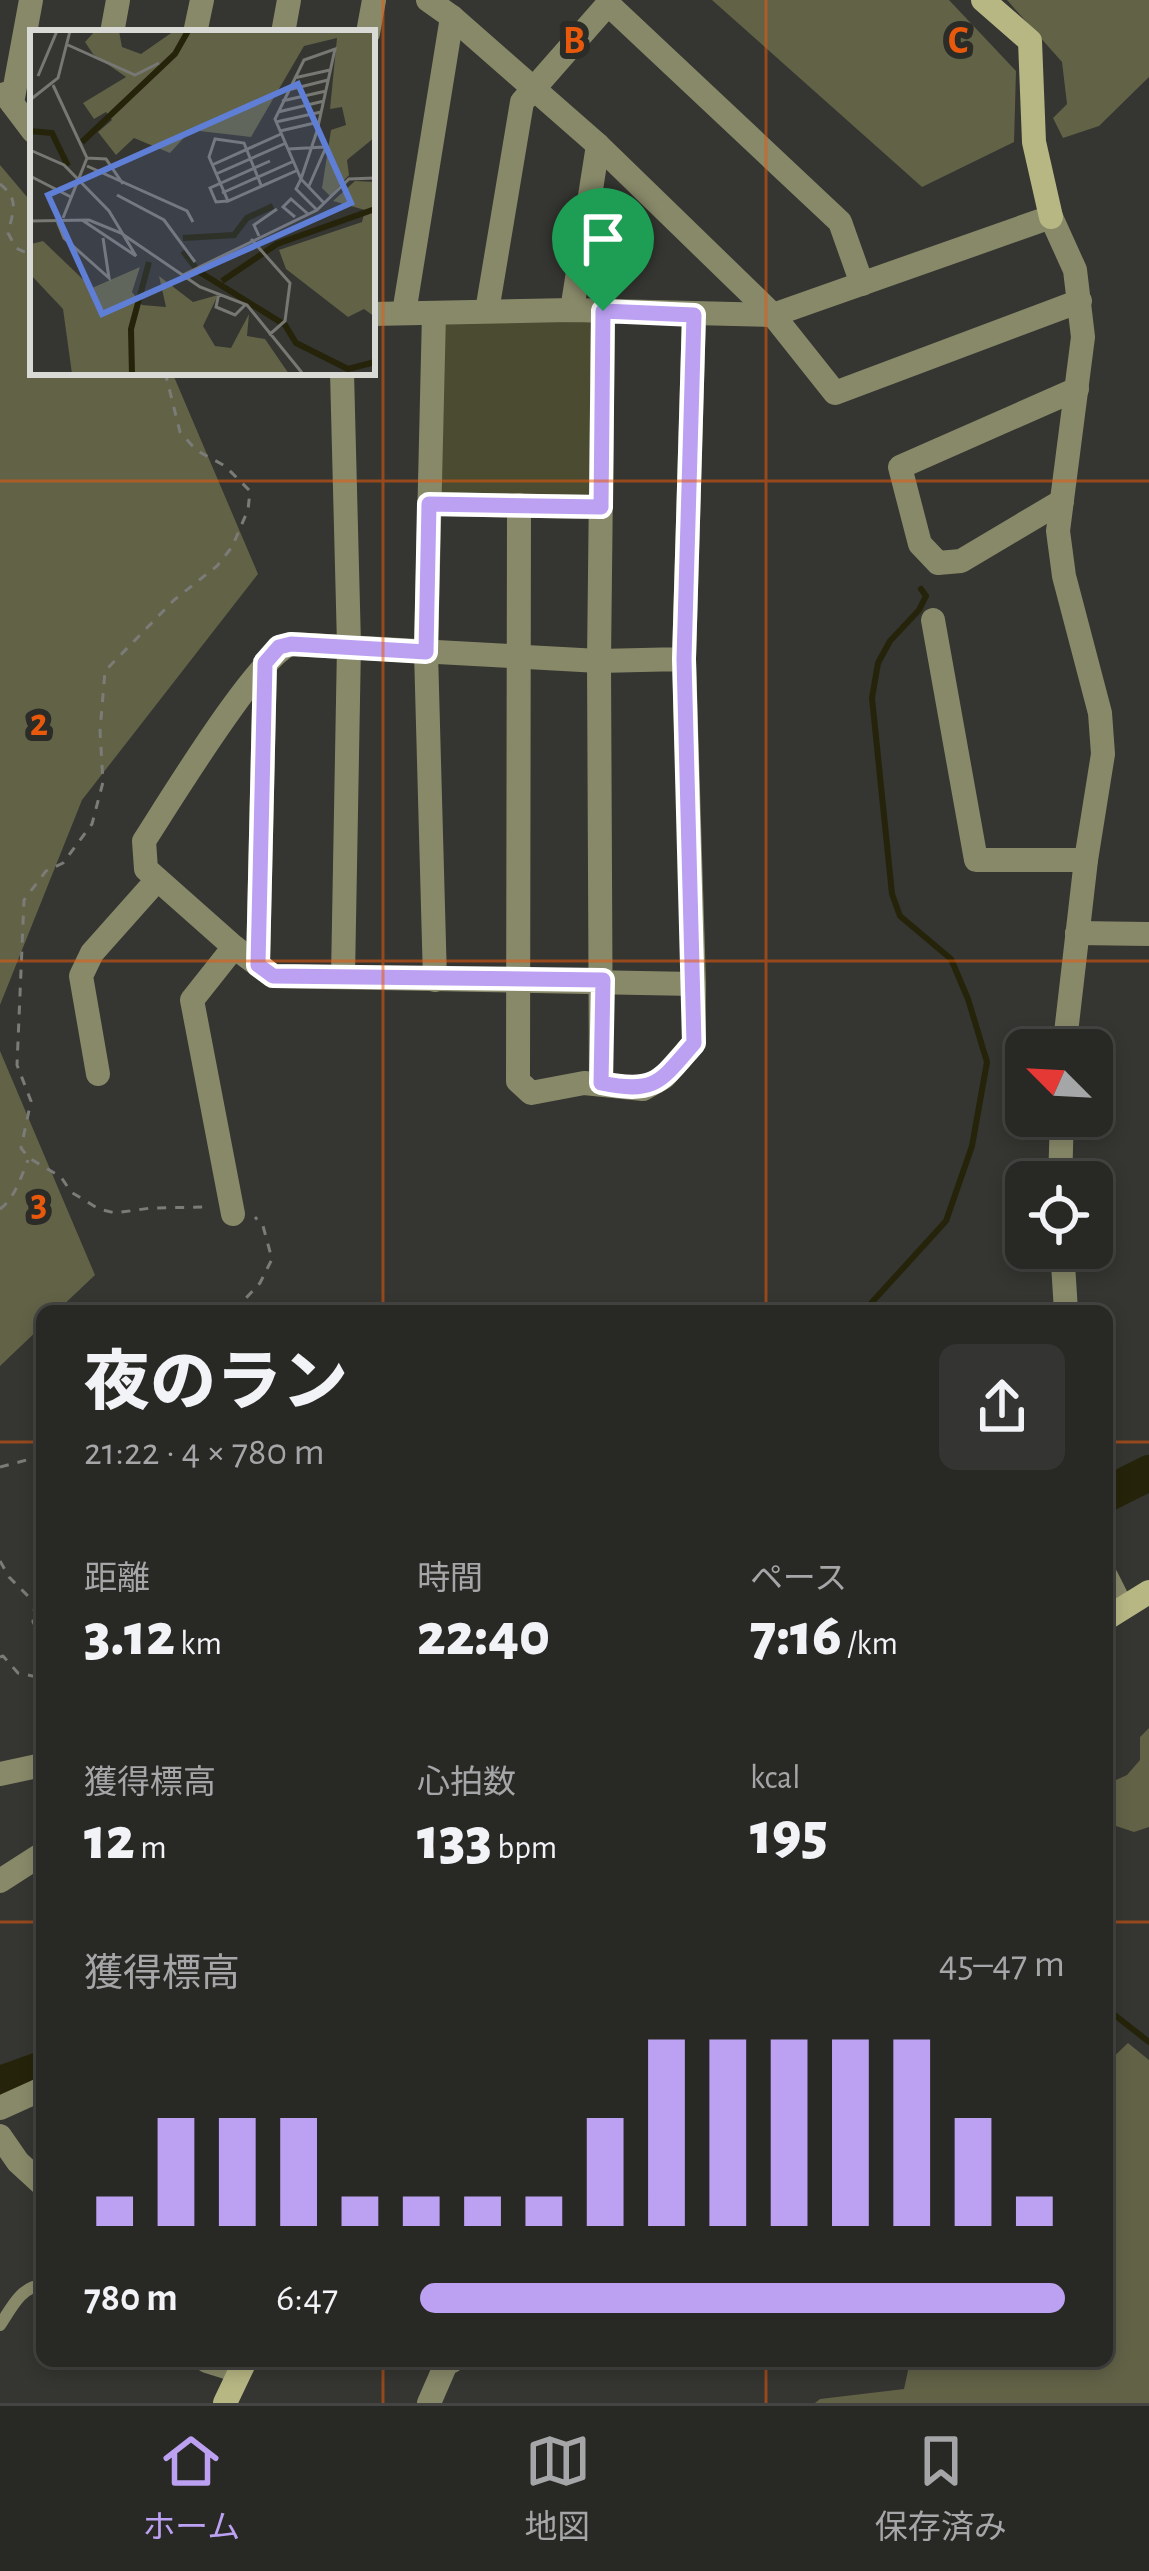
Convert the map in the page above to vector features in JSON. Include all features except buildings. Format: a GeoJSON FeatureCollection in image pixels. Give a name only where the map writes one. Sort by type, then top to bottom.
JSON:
{"type":"FeatureCollection","features":[{"type":"Feature","properties":{"kind":"street"},"geometry":{"type":"LineString","coordinates":[[30,127],[6,96],[31,0]]}},
{"type":"Feature","properties":{"kind":"street"},"geometry":{"type":"LineString","coordinates":[[113,30],[118,0]]}},
{"type":"Feature","properties":{"kind":"street"},"geometry":{"type":"LineString","coordinates":[[196,30],[202,0]]}},
{"type":"Feature","properties":{"kind":"street"},"geometry":{"type":"LineString","coordinates":[[284,30],[289,0]]}},
{"type":"Feature","properties":{"kind":"street"},"geometry":{"type":"LineString","coordinates":[[369,30],[374,0]]}},
{"type":"Feature","properties":{"kind":"street"},"geometry":{"type":"LineString","coordinates":[[428,0],[598,145],[773,315],[835,393],[1080,301]]}},
{"type":"Feature","properties":{"kind":"street"},"geometry":{"type":"LineString","coordinates":[[983,0],[1030,41],[1034,142],[1051,217],[1075,270],[1083,337],[1058,531],[1064,576],[1100,713],[1103,754],[1066,1029]]}},
{"type":"Feature","properties":{"kind":"street"},"geometry":{"type":"LineString","coordinates":[[488,311],[522,102],[608,4],[841,222],[862,284]]}},
{"type":"Feature","properties":{"kind":"street"},"geometry":{"type":"LineString","coordinates":[[404,313],[452,17]]}},
{"type":"Feature","properties":{"kind":"street"},"geometry":{"type":"LineString","coordinates":[[572,310],[598,145]]}},
{"type":"Feature","properties":{"kind":"street"},"geometry":{"type":"LineString","coordinates":[[375,314],[572,310],[773,315],[1051,217]]}},
{"type":"Feature","properties":{"kind":"street"},"geometry":{"type":"LineString","coordinates":[[601,1083],[603,311]]}},
{"type":"Feature","properties":{"kind":"street"},"geometry":{"type":"LineString","coordinates":[[434,313],[426,652],[435,980]]}},
{"type":"Feature","properties":{"kind":"street"},"geometry":{"type":"LineString","coordinates":[[519,506],[518,1081],[531,1093],[584,1083],[643,1089],[664,1077],[694,1043],[684,659],[694,315]]}},
{"type":"Feature","properties":{"kind":"street"},"geometry":{"type":"LineString","coordinates":[[342,375],[349,646],[343,977]]}},
{"type":"Feature","properties":{"kind":"street"},"geometry":{"type":"LineString","coordinates":[[1062,502],[961,561],[938,563],[920,544],[901,467],[1077,389]]}},
{"type":"Feature","properties":{"kind":"street"},"geometry":{"type":"LineString","coordinates":[[429,504],[601,507]]}},
{"type":"Feature","properties":{"kind":"street"},"geometry":{"type":"LineString","coordinates":[[933,620],[976,860],[1086,860]]}},
{"type":"Feature","properties":{"kind":"street"},"geometry":{"type":"LineString","coordinates":[[684,659],[599,661],[349,646],[279,647],[144,841],[146,869],[273,976],[694,984]]}},
{"type":"Feature","properties":{"kind":"street"},"geometry":{"type":"LineString","coordinates":[[258,965],[265,663]]}},
{"type":"Feature","properties":{"kind":"street"},"geometry":{"type":"LineString","coordinates":[[98,1074],[82,976],[92,953],[157,880]]}},
{"type":"Feature","properties":{"kind":"street"},"geometry":{"type":"LineString","coordinates":[[1077,933],[1149,934]]}},
{"type":"Feature","properties":{"kind":"street"},"geometry":{"type":"LineString","coordinates":[[232,1211],[191,1000],[234,947]]}},
{"type":"Feature","properties":{"kind":"street"},"geometry":{"type":"LineString","coordinates":[[1063,1269],[1066,1305]]}},
{"type":"Feature","properties":{"kind":"street"},"geometry":{"type":"LineString","coordinates":[[1115,1613],[1149,1592]]}},
{"type":"Feature","properties":{"kind":"street"},"geometry":{"type":"LineString","coordinates":[[0,1774],[36,1767]]}},
{"type":"Feature","properties":{"kind":"street"},"geometry":{"type":"LineString","coordinates":[[0,1881],[36,1858]]}},
{"type":"Feature","properties":{"kind":"street"},"geometry":{"type":"LineString","coordinates":[[0,2108],[36,2092]]}},
{"type":"Feature","properties":{"kind":"street"},"geometry":{"type":"LineString","coordinates":[[0,2136],[36,2178]]}},
{"type":"Feature","properties":{"kind":"street"},"geometry":{"type":"LineString","coordinates":[[226,2403],[242,2367]]}},
{"type":"Feature","properties":{"kind":"street"},"geometry":{"type":"LineString","coordinates":[[429,2403],[445,2367]]}},
{"type":"Feature","properties":{"kind":"lane"},"geometry":{"type":"LineString","coordinates":[[0,2325],[22,2293],[36,2285]]}},
{"type":"Feature","properties":{"kind":"path"},"geometry":{"type":"LineString","coordinates":[[0,184],[11,193],[14,204],[8,233],[16,248],[30,255]]}},
{"type":"Feature","properties":{"kind":"path"},"geometry":{"type":"LineString","coordinates":[[166,375],[180,432],[250,491],[248,510],[232,547],[217,566],[174,601],[105,671],[100,731],[103,782],[92,824],[63,863],[46,872],[24,900],[17,1065],[32,1101],[21,1148],[61,1177],[86,1203],[115,1213],[151,1208],[252,1213],[263,1226],[272,1258],[260,1283],[240,1305]]}},
{"type":"Feature","properties":{"kind":"path"},"geometry":{"type":"LineString","coordinates":[[0,1209],[19,1184],[29,1158]]}},
{"type":"Feature","properties":{"kind":"path"},"geometry":{"type":"LineString","coordinates":[[0,1467],[36,1458]]}},
{"type":"Feature","properties":{"kind":"path"},"geometry":{"type":"LineString","coordinates":[[0,1562],[35,1604],[36,1627]]}},
{"type":"Feature","properties":{"kind":"path"},"geometry":{"type":"LineString","coordinates":[[0,1658],[18,1673],[36,1677]]}},
{"type":"Feature","properties":{"kind":"green space"},"geometry":{"type":"Polygon","coordinates":[[[712,0],[949,0],[1016,71],[1014,142],[922,187],[712,0]]]}},
{"type":"Feature","properties":{"kind":"green space"},"geometry":{"type":"Polygon","coordinates":[[[1007,0],[1149,0],[1149,77],[1099,126],[1063,138],[1053,118],[1067,104],[1062,62],[1007,0]]]}},
{"type":"Feature","properties":{"kind":"green space"},"geometry":{"type":"Polygon","coordinates":[[[0,165],[30,200],[30,375],[173,375],[258,574],[82,800],[0,1005],[0,165]]]}},
{"type":"Feature","properties":{"kind":"green space"},"geometry":{"type":"Polygon","coordinates":[[[594,322],[599,500],[429,498],[436,323],[594,322]]]}},
{"type":"Feature","properties":{"kind":"green space"},"geometry":{"type":"Polygon","coordinates":[[[0,1051],[95,1275],[63,1305],[36,1305],[36,1332],[0,1366],[0,1051]]]}},
{"type":"Feature","properties":{"kind":"green space"},"geometry":{"type":"Polygon","coordinates":[[[1149,1728],[1149,1827],[1134,1832],[1113,1825],[1113,1781],[1127,1775],[1140,1760],[1140,1737],[1149,1728]]]}},
{"type":"Feature","properties":{"kind":"green space"},"geometry":{"type":"Polygon","coordinates":[[[1128,2043],[1149,2060],[1149,2403],[815,2403],[904,2389],[909,2367],[1113,2367],[1113,2057],[1128,2043]]]}},
{"type":"Feature","properties":{"kind":"waterway"},"geometry":{"type":"LineString","coordinates":[[869,1305],[946,1221],[972,1146],[987,1062],[951,959],[900,916],[892,894],[872,698],[878,663],[890,641],[919,610],[926,596],[921,589]]}},
{"type":"Feature","properties":{"kind":"waterway"},"geometry":{"type":"LineString","coordinates":[[1113,1491],[1149,1473]]}},
{"type":"Feature","properties":{"kind":"waterway"},"geometry":{"type":"LineString","coordinates":[[1113,2014],[1149,2042]]}},
{"type":"Feature","properties":{"kind":"waterway"},"geometry":{"type":"LineString","coordinates":[[0,2084],[36,2071]]}},
{"type":"Feature","properties":{"kind":"route"},"geometry":{"type":"LineString","coordinates":[[603,311],[694,315],[684,659],[694,1043],[664,1077],[643,1089],[601,1083],[603,980],[273,976],[258,965],[265,663],[279,647],[291,644],[426,652],[429,504],[601,507],[603,311]]}}]}
